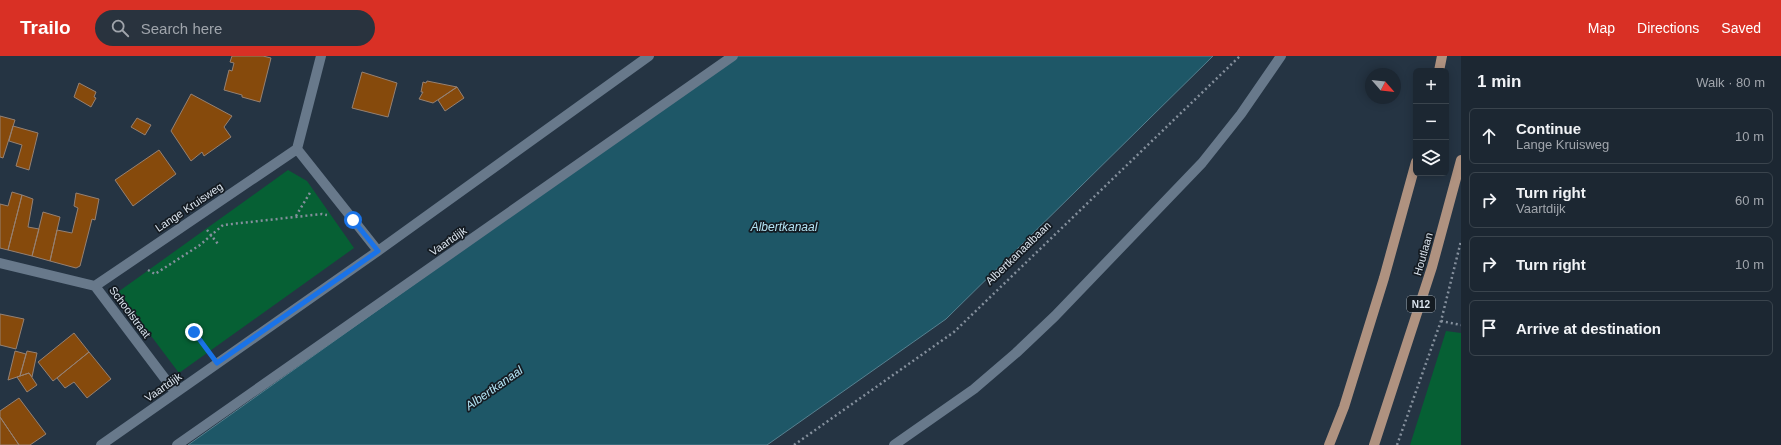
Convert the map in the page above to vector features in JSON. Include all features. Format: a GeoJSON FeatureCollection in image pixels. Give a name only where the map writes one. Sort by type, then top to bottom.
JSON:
{"type":"FeatureCollection","features":[{"type":"Feature","properties":{"kind":"main road"},"geometry":{"type":"LineString","coordinates":[[1440,68],[1442,56]]}},
{"type":"Feature","properties":{"kind":"main road","name":"Houtlaan"},"geometry":{"type":"LineString","coordinates":[[1374,445],[1432,267],[1461,160]]}},
{"type":"Feature","properties":{"kind":"main road"},"geometry":{"type":"LineString","coordinates":[[1329,445],[1344,407],[1413,174]]}},
{"type":"Feature","properties":{"kind":"street"},"geometry":{"type":"LineString","coordinates":[[321,56],[297,149],[378,251]]}},
{"type":"Feature","properties":{"kind":"street","name":"Vaartdijk"},"geometry":{"type":"LineString","coordinates":[[101,445],[378,251],[649,56]]}},
{"type":"Feature","properties":{"kind":"street","name":"Vaartdijk"},"geometry":{"type":"LineString","coordinates":[[177,445],[733,56]]}},
{"type":"Feature","properties":{"kind":"street"},"geometry":{"type":"LineString","coordinates":[[894,445],[974,389],[1016,353],[1055,316],[1202,163],[1241,114],[1281,56]]}},
{"type":"Feature","properties":{"kind":"street","name":"Lange Kruisweg"},"geometry":{"type":"LineString","coordinates":[[95,286],[297,149]]}},
{"type":"Feature","properties":{"kind":"street","name":"Schoolstraat"},"geometry":{"type":"LineString","coordinates":[[0,263],[95,286],[175,392]]}},
{"type":"Feature","properties":{"kind":"path","name":"Albertkanaalbaan"},"geometry":{"type":"LineString","coordinates":[[794,445],[954,332],[1240,56]]}},
{"type":"Feature","properties":{"kind":"path"},"geometry":{"type":"LineString","coordinates":[[295,217],[319,177]]}},
{"type":"Feature","properties":{"kind":"path"},"geometry":{"type":"LineString","coordinates":[[131,261],[155,274],[200,245],[223,225],[322,214],[353,220]]}},
{"type":"Feature","properties":{"kind":"path"},"geometry":{"type":"LineString","coordinates":[[1397,445],[1441,321],[1461,241]]}},
{"type":"Feature","properties":{"kind":"path"},"geometry":{"type":"LineString","coordinates":[[1441,321],[1461,325]]}},
{"type":"Feature","properties":{"kind":"path"},"geometry":{"type":"LineString","coordinates":[[194,332],[217,363]]}},
{"type":"Feature","properties":{"kind":"green space"},"geometry":{"type":"Polygon","coordinates":[[[288,170],[307,181],[354,248],[179,373],[118,292],[288,170]]]}},
{"type":"Feature","properties":{"kind":"green space"},"geometry":{"type":"Polygon","coordinates":[[[1446,331],[1461,333],[1461,445],[1410,445],[1446,331]]]}},
{"type":"Feature","properties":{"kind":"water","name":"Albertkanaal"},"geometry":{"type":"Polygon","coordinates":[[[735,56],[1213,56],[946,319],[767,445],[188,445],[735,56]]]}},
{"type":"Feature","properties":{"kind":"building"},"geometry":{"type":"Polygon","coordinates":[[[232,56],[263,56],[271,58],[260,102],[224,90],[229,70],[232,71],[234,63],[230,62],[232,56]]]}},
{"type":"Feature","properties":{"kind":"building"},"geometry":{"type":"Polygon","coordinates":[[[362,72],[397,83],[388,117],[352,108],[362,72]]]}},
{"type":"Feature","properties":{"kind":"building"},"geometry":{"type":"Polygon","coordinates":[[[427,81],[457,87],[433,103],[419,99],[423,92],[421,92],[423,82],[426,83],[427,81]]]}},
{"type":"Feature","properties":{"kind":"building"},"geometry":{"type":"Polygon","coordinates":[[[79,83],[96,92],[94,97],[96,98],[91,107],[74,97],[79,83]]]}},
{"type":"Feature","properties":{"kind":"building"},"geometry":{"type":"Polygon","coordinates":[[[457,87],[464,98],[445,111],[438,100],[457,87]]]}},
{"type":"Feature","properties":{"kind":"building"},"geometry":{"type":"Polygon","coordinates":[[[191,94],[232,116],[224,127],[231,137],[204,156],[202,152],[191,161],[171,131],[191,94]]]}},
{"type":"Feature","properties":{"kind":"building"},"geometry":{"type":"Polygon","coordinates":[[[0,116],[15,120],[3,158],[0,157],[0,116]]]}},
{"type":"Feature","properties":{"kind":"building"},"geometry":{"type":"Polygon","coordinates":[[[137,118],[151,125],[145,135],[131,127],[137,118]]]}},
{"type":"Feature","properties":{"kind":"building"},"geometry":{"type":"Polygon","coordinates":[[[13,126],[38,133],[29,170],[16,166],[22,145],[9,141],[13,126]]]}},
{"type":"Feature","properties":{"kind":"building"},"geometry":{"type":"Polygon","coordinates":[[[159,150],[176,174],[133,206],[115,180],[159,150]]]}},
{"type":"Feature","properties":{"kind":"building"},"geometry":{"type":"Polygon","coordinates":[[[12,192],[22,195],[8,250],[0,248],[0,204],[8,206],[12,192]]]}},
{"type":"Feature","properties":{"kind":"building"},"geometry":{"type":"Polygon","coordinates":[[[76,193],[99,199],[95,220],[92,219],[80,266],[76,268],[50,261],[57,230],[72,233],[78,208],[74,206],[76,193]]]}},
{"type":"Feature","properties":{"kind":"building"},"geometry":{"type":"Polygon","coordinates":[[[22,195],[33,199],[28,227],[39,229],[32,256],[8,250],[22,195]]]}},
{"type":"Feature","properties":{"kind":"building"},"geometry":{"type":"Polygon","coordinates":[[[43,212],[60,217],[50,261],[32,256],[43,212]]]}},
{"type":"Feature","properties":{"kind":"building"},"geometry":{"type":"Polygon","coordinates":[[[0,314],[24,319],[16,349],[0,345],[0,314]]]}},
{"type":"Feature","properties":{"kind":"building"},"geometry":{"type":"Polygon","coordinates":[[[74,333],[89,352],[53,381],[38,362],[74,333]]]}},
{"type":"Feature","properties":{"kind":"building"},"geometry":{"type":"Polygon","coordinates":[[[15,351],[26,354],[20,376],[8,380],[15,351]]]}},
{"type":"Feature","properties":{"kind":"building"},"geometry":{"type":"Polygon","coordinates":[[[27,351],[37,353],[32,377],[29,373],[20,376],[27,351]]]}},
{"type":"Feature","properties":{"kind":"building"},"geometry":{"type":"Polygon","coordinates":[[[89,352],[111,379],[87,398],[74,382],[65,388],[57,378],[89,352]]]}},
{"type":"Feature","properties":{"kind":"building"},"geometry":{"type":"Polygon","coordinates":[[[29,373],[37,385],[27,392],[17,377],[29,373]]]}},
{"type":"Feature","properties":{"kind":"building"},"geometry":{"type":"Polygon","coordinates":[[[19,398],[46,434],[30,445],[19,445],[0,417],[0,411],[19,398]]]}},
{"type":"Feature","properties":{"kind":"building"},"geometry":{"type":"Polygon","coordinates":[[[0,417],[19,445],[0,445],[0,417]]]}},
{"type":"Feature","properties":{"kind":"route"},"geometry":{"type":"LineString","coordinates":[[194,332],[217,363],[378,251],[353,220]]}}]}
